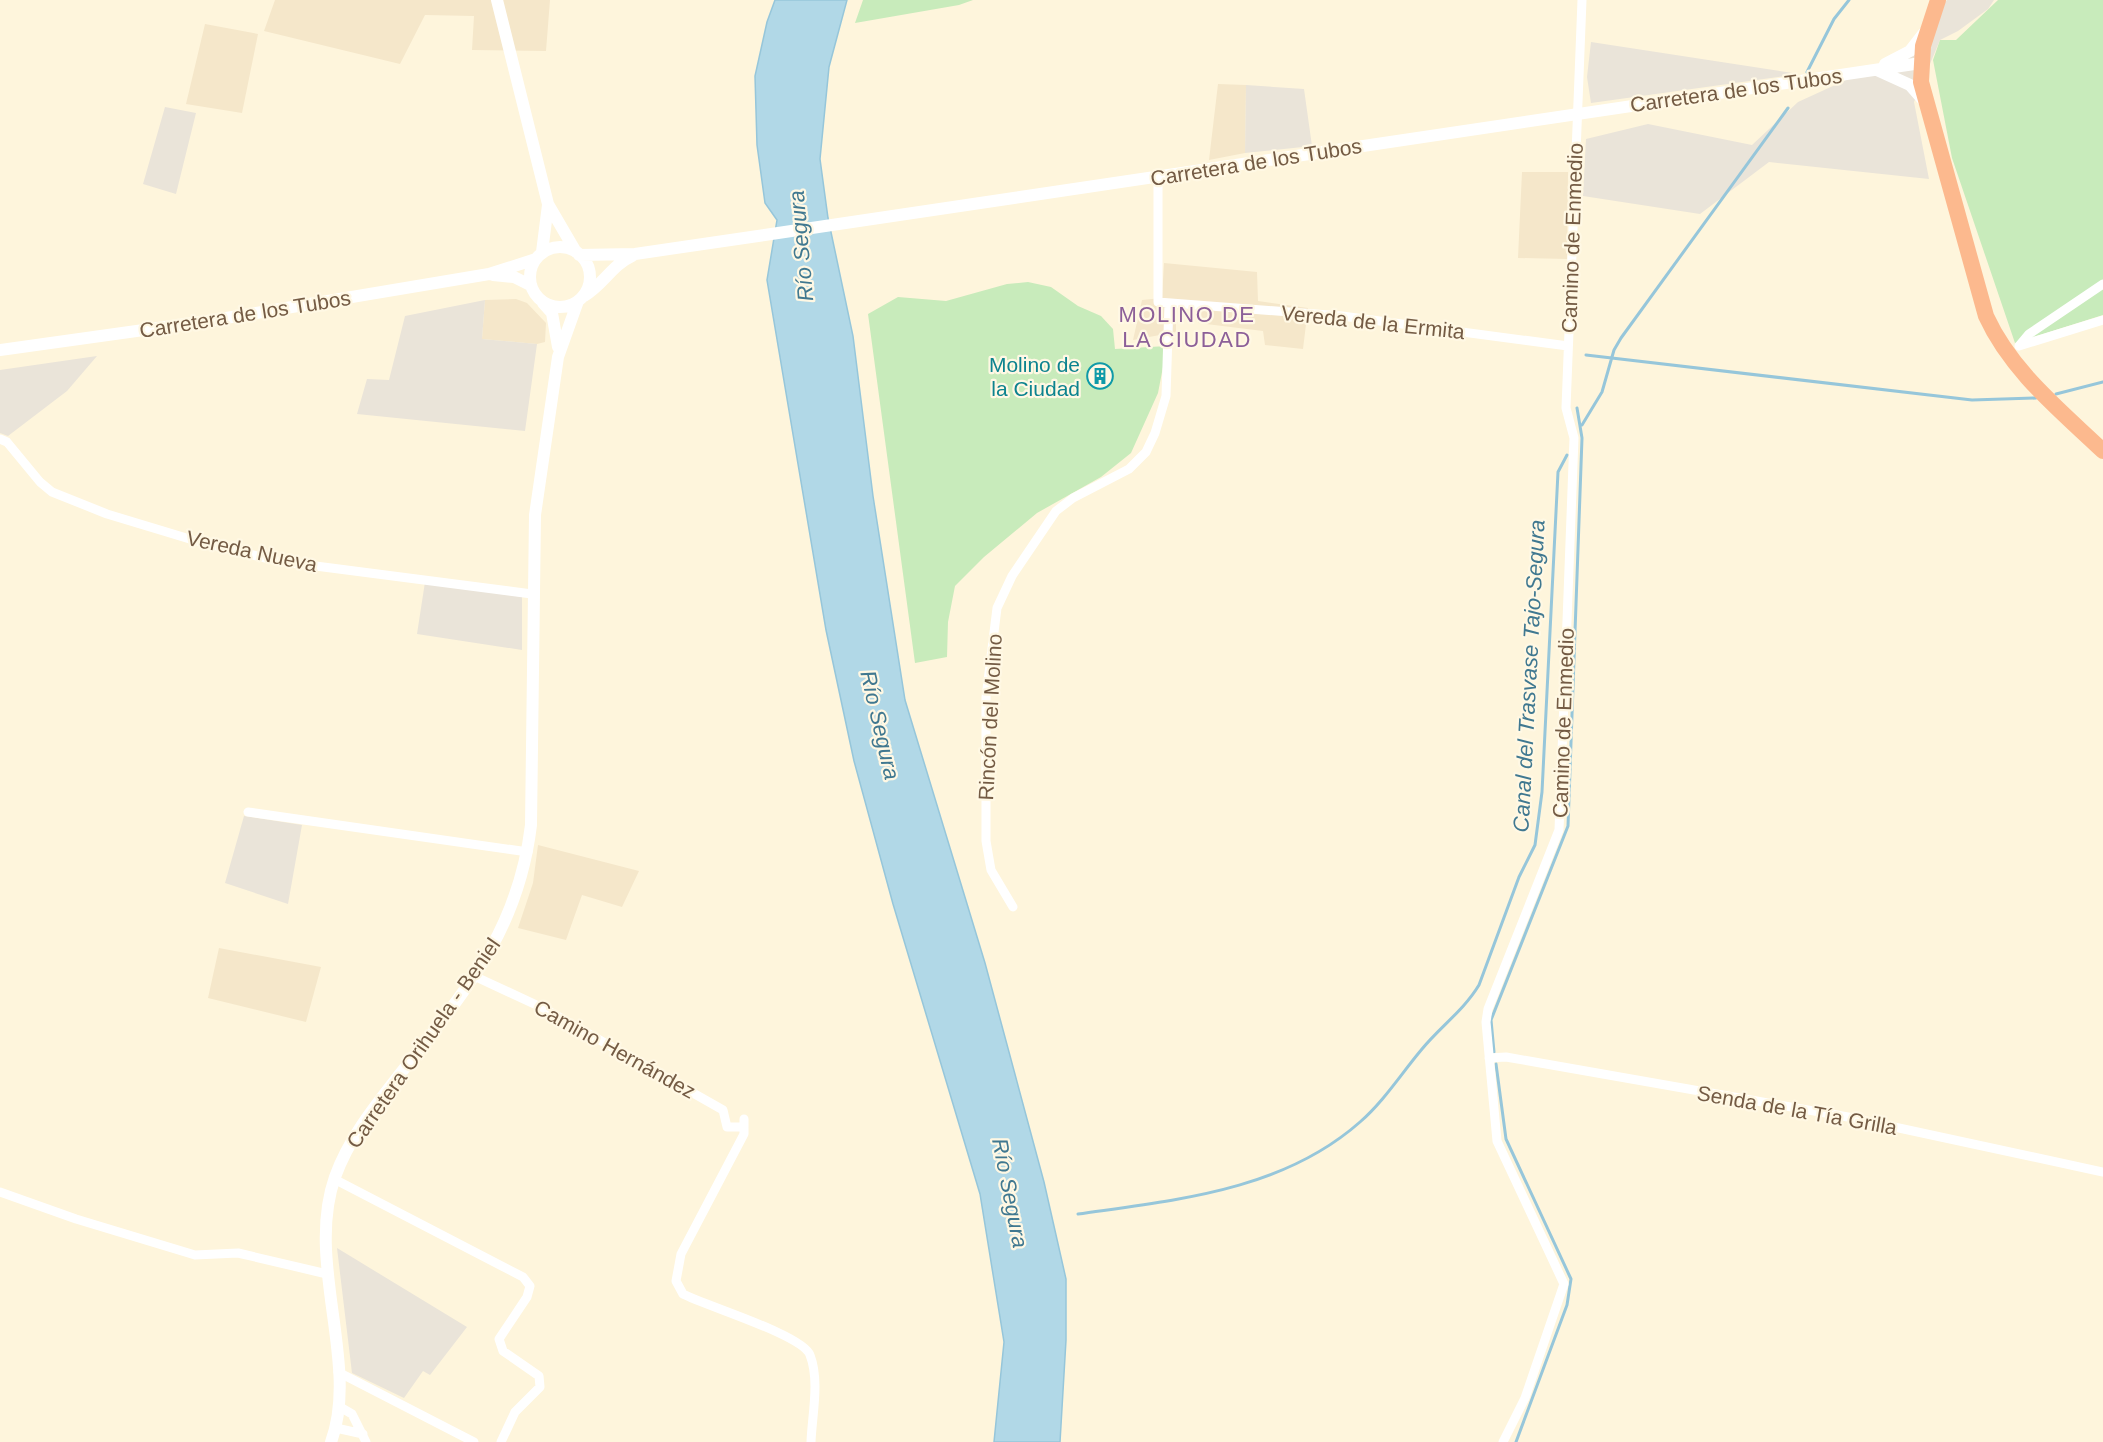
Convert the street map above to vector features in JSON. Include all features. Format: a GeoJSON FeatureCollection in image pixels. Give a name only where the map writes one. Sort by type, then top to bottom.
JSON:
{"type":"FeatureCollection","features":[{"type":"Feature","properties":{"kind":"highway"},"geometry":{"type":"LineString","coordinates":[[1938,0],[1927,28],[1921,63],[1926,105],[1980,298],[1994,334],[2012,348],[2039,390],[2103,451]]}},
{"type":"Feature","properties":{"kind":"street"},"geometry":{"type":"LineString","coordinates":[[498,0],[548,204],[589,272],[588,286],[580,299],[560,308],[542,302],[530,285],[531,269],[539,256],[548,204]]}},
{"type":"Feature","properties":{"kind":"street","name":"Camino de Enmedio"},"geometry":{"type":"LineString","coordinates":[[1503,1442],[1525,1398],[1564,1284],[1497,1141],[1485,1034],[1488,1009],[1559,830],[1574,450],[1574,438],[1566,408],[1582,0]]}},
{"type":"Feature","properties":{"kind":"street","name":"Carretera de los Tubos"},"geometry":{"type":"LineString","coordinates":[[1876,69],[1910,51],[1927,28]]}},
{"type":"Feature","properties":{"kind":"street","name":"Carretera de los Tubos"},"geometry":{"type":"LineString","coordinates":[[578,253],[636,254],[1921,63]]}},
{"type":"Feature","properties":{"kind":"street"},"geometry":{"type":"LineString","coordinates":[[1876,69],[1910,85],[1926,105]]}},
{"type":"Feature","properties":{"kind":"street"},"geometry":{"type":"LineString","coordinates":[[1158,177],[1158,302],[1169,303]]}},
{"type":"Feature","properties":{"kind":"street"},"geometry":{"type":"LineString","coordinates":[[539,256],[559,247],[578,253]]}},
{"type":"Feature","properties":{"kind":"street","name":"Carretera de los Tubos"},"geometry":{"type":"LineString","coordinates":[[580,299],[603,282],[622,261],[636,254]]}},
{"type":"Feature","properties":{"kind":"street","name":"Carretera de los Tubos"},"geometry":{"type":"LineString","coordinates":[[0,350],[196,323],[489,274],[539,256]]}},
{"type":"Feature","properties":{"kind":"street","name":"Carretera de los Tubos"},"geometry":{"type":"LineString","coordinates":[[489,274],[514,277],[530,285]]}},
{"type":"Feature","properties":{"kind":"street"},"geometry":{"type":"LineString","coordinates":[[2012,348],[2103,284]]}},
{"type":"Feature","properties":{"kind":"street","name":"Carretera Orihuela - Beniel"},"geometry":{"type":"LineString","coordinates":[[331,1442],[340,1407],[327,1274],[328,1206],[334,1179],[354,1137],[364,1122],[474,976],[506,921],[519,887],[528,852],[531,814],[532,594],[535,515],[558,357],[580,299]]}},
{"type":"Feature","properties":{"kind":"street","name":"Carretera Orihuela - Beniel"},"geometry":{"type":"LineString","coordinates":[[542,302],[552,313],[558,357]]}},
{"type":"Feature","properties":{"kind":"street","name":"Vereda de la Ermita"},"geometry":{"type":"LineString","coordinates":[[1169,303],[1342,316],[1568,346]]}},
{"type":"Feature","properties":{"kind":"street","name":"Rincón del Molino"},"geometry":{"type":"LineString","coordinates":[[1013,907],[992,870],[986,842],[986,697],[997,608],[1012,576],[1056,511],[1073,498],[1129,469],[1146,452],[1155,433],[1166,396],[1169,303]]}},
{"type":"Feature","properties":{"kind":"street"},"geometry":{"type":"LineString","coordinates":[[2012,348],[2103,320]]}},
{"type":"Feature","properties":{"kind":"street","name":"Vereda Nueva"},"geometry":{"type":"LineString","coordinates":[[0,439],[7,442],[40,482],[52,492],[107,514],[193,540],[277,561],[532,594]]}},
{"type":"Feature","properties":{"kind":"street"},"geometry":{"type":"LineString","coordinates":[[248,812],[528,852]]}},
{"type":"Feature","properties":{"kind":"street","name":"Camino Hernández"},"geometry":{"type":"LineString","coordinates":[[474,976],[545,1009],[723,1110],[727,1127],[744,1123],[744,1134],[681,1254],[676,1281],[683,1294],[799,1342],[810,1353],[814,1375],[811,1442]]}},
{"type":"Feature","properties":{"kind":"street","name":"Senda de la Tía Grilla"},"geometry":{"type":"LineString","coordinates":[[1489,1058],[1506,1057],[1848,1117],[2103,1172]]}},
{"type":"Feature","properties":{"kind":"street"},"geometry":{"type":"LineString","coordinates":[[334,1179],[523,1277],[530,1286],[527,1297],[499,1339],[503,1352],[539,1376],[540,1387],[515,1412],[501,1442]]}},
{"type":"Feature","properties":{"kind":"street"},"geometry":{"type":"LineString","coordinates":[[0,1192],[76,1219],[195,1255],[238,1253],[327,1274]]}},
{"type":"Feature","properties":{"kind":"street"},"geometry":{"type":"LineString","coordinates":[[338,1372],[474,1442]]}},
{"type":"Feature","properties":{"kind":"street"},"geometry":{"type":"LineString","coordinates":[[340,1407],[352,1414],[365,1438]]}},
{"type":"Feature","properties":{"kind":"street"},"geometry":{"type":"LineString","coordinates":[[336,1428],[365,1438]]}},
{"type":"Feature","properties":{"kind":"shaded area"},"geometry":{"type":"Polygon","coordinates":[[[275,0],[550,0],[546,51],[472,50],[474,16],[425,15],[400,64],[264,31],[275,0]]]}},
{"type":"Feature","properties":{"kind":"shaded area"},"geometry":{"type":"Polygon","coordinates":[[[1947,0],[1994,0],[1988,9],[1958,31],[1940,40],[1914,102],[1929,179],[1769,162],[1700,214],[1583,196],[1586,139],[1648,124],[1752,145],[1798,102],[1905,53],[1947,0]]]}},
{"type":"Feature","properties":{"kind":"shaded area"},"geometry":{"type":"Polygon","coordinates":[[[205,24],[258,34],[242,113],[186,104],[205,24]]]}},
{"type":"Feature","properties":{"kind":"shaded area"},"geometry":{"type":"Polygon","coordinates":[[[1591,42],[1799,74],[1591,103],[1587,77],[1591,42]]]}},
{"type":"Feature","properties":{"kind":"shaded area"},"geometry":{"type":"Polygon","coordinates":[[[1218,84],[1246,85],[1245,153],[1209,160],[1218,84]]]}},
{"type":"Feature","properties":{"kind":"shaded area"},"geometry":{"type":"Polygon","coordinates":[[[1246,85],[1304,89],[1312,146],[1245,153],[1246,85]]]}},
{"type":"Feature","properties":{"kind":"shaded area"},"geometry":{"type":"Polygon","coordinates":[[[165,107],[196,113],[176,194],[143,184],[165,107]]]}},
{"type":"Feature","properties":{"kind":"shaded area"},"geometry":{"type":"Polygon","coordinates":[[[1522,172],[1568,172],[1567,259],[1518,258],[1522,172]]]}},
{"type":"Feature","properties":{"kind":"shaded area"},"geometry":{"type":"Polygon","coordinates":[[[1164,263],[1257,272],[1258,301],[1308,308],[1303,349],[1265,345],[1263,331],[1198,323],[1198,309],[1176,308],[1176,332],[1133,340],[1142,300],[1162,298],[1164,263]]]}},
{"type":"Feature","properties":{"kind":"shaded area"},"geometry":{"type":"Polygon","coordinates":[[[516,299],[527,303],[546,323],[545,342],[537,344],[482,339],[485,300],[516,299]]]}},
{"type":"Feature","properties":{"kind":"shaded area"},"geometry":{"type":"Polygon","coordinates":[[[485,300],[482,339],[537,344],[525,431],[357,414],[367,379],[389,380],[405,316],[485,300]]]}},
{"type":"Feature","properties":{"kind":"shaded area"},"geometry":{"type":"Polygon","coordinates":[[[97,356],[67,391],[8,436],[0,433],[0,370],[97,356]]]}},
{"type":"Feature","properties":{"kind":"shaded area"},"geometry":{"type":"Polygon","coordinates":[[[425,582],[522,597],[522,650],[417,634],[425,582]]]}},
{"type":"Feature","properties":{"kind":"shaded area"},"geometry":{"type":"Polygon","coordinates":[[[244,816],[302,825],[288,904],[225,883],[244,816]]]}},
{"type":"Feature","properties":{"kind":"shaded area"},"geometry":{"type":"Polygon","coordinates":[[[538,845],[639,871],[622,907],[582,895],[566,940],[518,928],[533,883],[538,845]]]}},
{"type":"Feature","properties":{"kind":"shaded area"},"geometry":{"type":"Polygon","coordinates":[[[219,948],[321,967],[306,1022],[208,998],[219,948]]]}},
{"type":"Feature","properties":{"kind":"shaded area"},"geometry":{"type":"Polygon","coordinates":[[[337,1248],[467,1327],[430,1375],[423,1371],[404,1398],[352,1373],[337,1248]]]}},
{"type":"Feature","properties":{"kind":"green space"},"geometry":{"type":"Polygon","coordinates":[[[863,0],[973,0],[959,5],[855,23],[863,0]]]}},
{"type":"Feature","properties":{"kind":"green space"},"geometry":{"type":"Polygon","coordinates":[[[1998,0],[2103,0],[2103,315],[2015,343],[1952,158],[1933,60],[1940,40],[1956,40],[1998,0]]]}},
{"type":"Feature","properties":{"kind":"green space"},"geometry":{"type":"Polygon","coordinates":[[[1028,282],[1051,287],[1078,306],[1101,316],[1113,329],[1115,349],[1167,346],[1158,393],[1131,453],[1101,477],[1037,513],[984,557],[955,586],[948,622],[947,657],[915,663],[868,314],[898,297],[946,301],[1007,284],[1028,282]]]}},
{"type":"Feature","properties":{"kind":"water","name":"Río Segura"},"geometry":{"type":"Polygon","coordinates":[[[775,0],[847,0],[829,67],[820,159],[828,218],[853,336],[873,496],[905,700],[985,963],[1044,1182],[1066,1279],[1066,1340],[1060,1442],[994,1442],[1004,1342],[980,1194],[893,904],[854,761],[826,630],[767,280],[777,220],[765,203],[757,145],[755,76],[767,22],[775,0]]]}},
{"type":"Feature","properties":{"kind":"waterway","name":"Canal del Trasvase Tajo-Segura"},"geometry":{"type":"LineString","coordinates":[[1807,72],[1834,19],[1849,0]]}},
{"type":"Feature","properties":{"kind":"waterway","name":"Canal del Trasvase Tajo-Segura"},"geometry":{"type":"LineString","coordinates":[[1582,425],[1602,392],[1614,350],[1621,338],[1788,108]]}},
{"type":"Feature","properties":{"kind":"waterway"},"geometry":{"type":"LineString","coordinates":[[1586,355],[1972,400],[2036,398]]}},
{"type":"Feature","properties":{"kind":"waterway"},"geometry":{"type":"LineString","coordinates":[[2056,394],[2103,382]]}},
{"type":"Feature","properties":{"kind":"waterway","name":"Canal del Trasvase Tajo-Segura"},"geometry":{"type":"LineString","coordinates":[[1494,1052],[1491,1020],[1568,826],[1582,438],[1577,408]]}},
{"type":"Feature","properties":{"kind":"waterway","name":"Canal del Trasvase Tajo-Segura"},"geometry":{"type":"LineString","coordinates":[[1078,1214],[1190,1197],[1226,1189],[1297,1164],[1330,1145],[1360,1122],[1479,985],[1519,877],[1535,845],[1542,792],[1558,472],[1567,455]]}},
{"type":"Feature","properties":{"kind":"waterway","name":"Canal del Trasvase Tajo-Segura"},"geometry":{"type":"LineString","coordinates":[[1496,1064],[1506,1139],[1571,1279],[1567,1305],[1516,1442]]}},
{"type":"Feature","properties":{"kind":"place","name":"Molino de la Ciudad"},"geometry":{"type":"Point","coordinates":[1100,376]}},
{"type":"Feature","properties":{"kind":"district","name":"MOLINO DE LA CIUDAD"},"geometry":{"type":"Point","coordinates":[1187,326]}}]}
